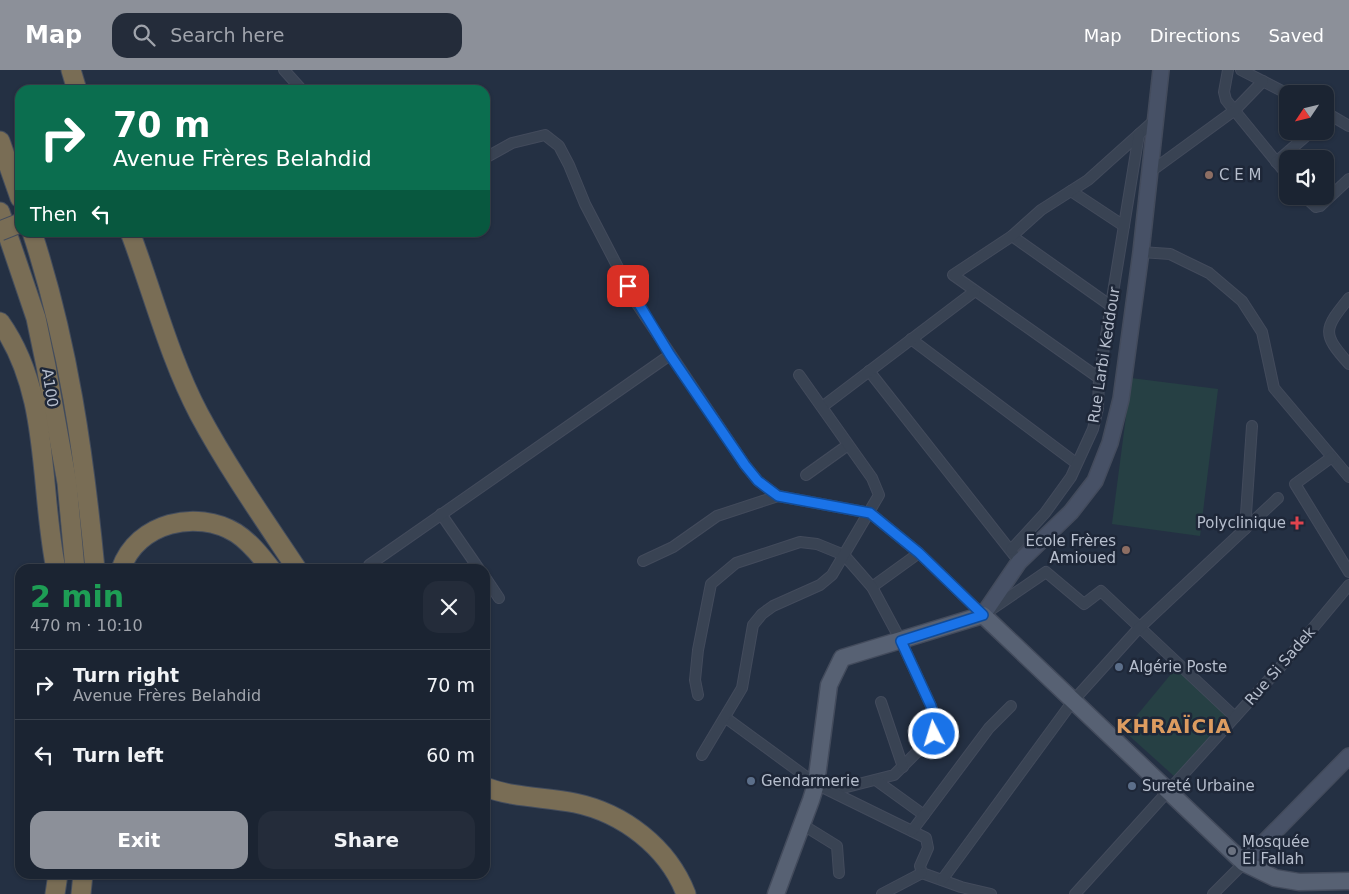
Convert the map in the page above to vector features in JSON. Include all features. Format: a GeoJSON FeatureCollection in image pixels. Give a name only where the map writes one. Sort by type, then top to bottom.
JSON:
{"type":"FeatureCollection","features":[{"type":"Feature","properties":{"kind":"highway"},"geometry":{"type":"LineString","coordinates":[[70,70],[76,85]]}},
{"type":"Feature","properties":{"kind":"highway"},"geometry":{"type":"LineString","coordinates":[[0,140],[15,184]]}},
{"type":"Feature","properties":{"kind":"highway","name":"A100"},"geometry":{"type":"LineString","coordinates":[[0,212],[36,318],[67,483],[74,564]]}},
{"type":"Feature","properties":{"kind":"highway"},"geometry":{"type":"LineString","coordinates":[[0,231],[15,225]]}},
{"type":"Feature","properties":{"kind":"highway","name":"A100"},"geometry":{"type":"LineString","coordinates":[[34,237],[56,312],[69,371],[81,441],[94,564]]}},
{"type":"Feature","properties":{"kind":"highway"},"geometry":{"type":"LineString","coordinates":[[123,237],[134,254],[154,295]]}},
{"type":"Feature","properties":{"kind":"highway"},"geometry":{"type":"LineString","coordinates":[[132,237],[178,366],[199,414],[235,476],[294,564]]}},
{"type":"Feature","properties":{"kind":"highway"},"geometry":{"type":"LineString","coordinates":[[0,322],[16,349],[33,398],[40,437],[55,564]]}},
{"type":"Feature","properties":{"kind":"highway"},"geometry":{"type":"LineString","coordinates":[[124,564],[135,546],[152,532],[172,523],[193,519],[214,522],[237,533],[250,544],[267,564]]}},
{"type":"Feature","properties":{"kind":"highway"},"geometry":{"type":"LineString","coordinates":[[490,790],[499,793],[576,803],[604,812],[626,823],[646,837],[684,888],[700,894]]}},
{"type":"Feature","properties":{"kind":"highway"},"geometry":{"type":"LineString","coordinates":[[55,894],[57,879]]}},
{"type":"Feature","properties":{"kind":"highway"},"geometry":{"type":"LineString","coordinates":[[80,894],[82,879]]}},
{"type":"Feature","properties":{"kind":"main road"},"geometry":{"type":"LineString","coordinates":[[776,894],[803,825],[816,784],[829,685],[835,668],[842,658],[983,615],[1015,556],[1071,512],[1095,481],[1110,443],[1121,399],[1141,252],[1161,70]]}},
{"type":"Feature","properties":{"kind":"main road"},"geometry":{"type":"LineString","coordinates":[[983,615],[1244,863],[1275,878],[1299,882],[1349,881]]}},
{"type":"Feature","properties":{"kind":"main road"},"geometry":{"type":"LineString","coordinates":[[1244,863],[1349,756]]}},
{"type":"Feature","properties":{"kind":"street"},"geometry":{"type":"LineString","coordinates":[[284,70],[298,85]]}},
{"type":"Feature","properties":{"kind":"street"},"geometry":{"type":"LineString","coordinates":[[1228,70],[1224,92],[1226,100],[1279,166]]}},
{"type":"Feature","properties":{"kind":"street"},"geometry":{"type":"LineString","coordinates":[[1241,70],[1279,89]]}},
{"type":"Feature","properties":{"kind":"street"},"geometry":{"type":"LineString","coordinates":[[1150,172],[1235,110],[1263,81]]}},
{"type":"Feature","properties":{"kind":"street"},"geometry":{"type":"LineString","coordinates":[[1099,378],[953,275],[1012,236],[1041,210],[1088,180],[1156,119]]}},
{"type":"Feature","properties":{"kind":"street"},"geometry":{"type":"LineString","coordinates":[[1334,119],[1349,126]]}},
{"type":"Feature","properties":{"kind":"street","name":"Rue Larbi Keddour"},"geometry":{"type":"LineString","coordinates":[[1015,556],[1071,478],[1076,463],[1093,429],[1098,408],[1099,378],[1139,134]]}},
{"type":"Feature","properties":{"kind":"street"},"geometry":{"type":"LineString","coordinates":[[490,155],[512,143],[544,135],[559,146],[608,251],[637,304],[745,465],[758,481],[778,496],[870,513],[919,553],[983,615],[1046,572],[1084,604],[1101,591],[1138,629],[1235,717]]}},
{"type":"Feature","properties":{"kind":"street"},"geometry":{"type":"LineString","coordinates":[[1276,162],[1302,140]]}},
{"type":"Feature","properties":{"kind":"street"},"geometry":{"type":"LineString","coordinates":[[1334,193],[1349,179]]}},
{"type":"Feature","properties":{"kind":"street"},"geometry":{"type":"LineString","coordinates":[[1071,191],[1124,226]]}},
{"type":"Feature","properties":{"kind":"street"},"geometry":{"type":"LineString","coordinates":[[1012,236],[1111,306]]}},
{"type":"Feature","properties":{"kind":"street"},"geometry":{"type":"LineString","coordinates":[[1141,252],[1170,254],[1209,273],[1242,301],[1262,332],[1274,388],[1349,478]]}},
{"type":"Feature","properties":{"kind":"street"},"geometry":{"type":"LineString","coordinates":[[822,407],[975,291]]}},
{"type":"Feature","properties":{"kind":"street"},"geometry":{"type":"LineString","coordinates":[[1349,298],[1332,320],[1328,338],[1349,364]]}},
{"type":"Feature","properties":{"kind":"street"},"geometry":{"type":"LineString","coordinates":[[911,339],[1076,463]]}},
{"type":"Feature","properties":{"kind":"street"},"geometry":{"type":"LineString","coordinates":[[369,564],[670,355]]}},
{"type":"Feature","properties":{"kind":"street"},"geometry":{"type":"LineString","coordinates":[[869,371],[1015,556]]}},
{"type":"Feature","properties":{"kind":"street"},"geometry":{"type":"LineString","coordinates":[[702,756],[742,688],[753,625],[762,614],[773,606],[820,585],[832,575],[879,495],[877,488],[799,375]]}},
{"type":"Feature","properties":{"kind":"street"},"geometry":{"type":"LineString","coordinates":[[1246,529],[1252,426]]}},
{"type":"Feature","properties":{"kind":"street"},"geometry":{"type":"LineString","coordinates":[[806,475],[848,445]]}},
{"type":"Feature","properties":{"kind":"street"},"geometry":{"type":"LineString","coordinates":[[1332,457],[1295,484],[1349,572]]}},
{"type":"Feature","properties":{"kind":"street"},"geometry":{"type":"LineString","coordinates":[[642,560],[673,547],[717,516],[778,496]]}},
{"type":"Feature","properties":{"kind":"street"},"geometry":{"type":"LineString","coordinates":[[942,880],[1072,701],[1138,629],[1278,498]]}},
{"type":"Feature","properties":{"kind":"street"},"geometry":{"type":"LineString","coordinates":[[441,514],[476,564]]}},
{"type":"Feature","properties":{"kind":"street"},"geometry":{"type":"LineString","coordinates":[[698,695],[695,680],[698,650],[711,584],[736,563],[800,542],[818,544],[844,555],[872,587],[901,641],[931,706],[937,726],[934,734],[894,775],[877,781],[831,791]]}},
{"type":"Feature","properties":{"kind":"street"},"geometry":{"type":"LineString","coordinates":[[872,587],[919,553]]}},
{"type":"Feature","properties":{"kind":"street"},"geometry":{"type":"LineString","coordinates":[[490,584],[499,598]]}},
{"type":"Feature","properties":{"kind":"street","name":"Rue Si Sadek"},"geometry":{"type":"LineString","coordinates":[[1075,894],[1283,664],[1349,585]]}},
{"type":"Feature","properties":{"kind":"street"},"geometry":{"type":"LineString","coordinates":[[881,702],[903,767]]}},
{"type":"Feature","properties":{"kind":"street"},"geometry":{"type":"LineString","coordinates":[[912,831],[989,728],[1011,706]]}},
{"type":"Feature","properties":{"kind":"street"},"geometry":{"type":"LineString","coordinates":[[726,718],[816,784],[926,838],[928,848],[920,866],[922,873]]}},
{"type":"Feature","properties":{"kind":"street"},"geometry":{"type":"LineString","coordinates":[[877,781],[924,815]]}},
{"type":"Feature","properties":{"kind":"street"},"geometry":{"type":"LineString","coordinates":[[803,825],[837,846],[839,873]]}},
{"type":"Feature","properties":{"kind":"street"},"geometry":{"type":"LineString","coordinates":[[1213,894],[1244,863]]}},
{"type":"Feature","properties":{"kind":"street"},"geometry":{"type":"LineString","coordinates":[[882,894],[922,873],[942,880],[960,890],[991,894]]}},
{"type":"Feature","properties":{"kind":"green space"},"geometry":{"type":"Polygon","coordinates":[[[1131,378],[1218,389],[1200,536],[1112,524],[1131,378]]]}},
{"type":"Feature","properties":{"kind":"green space"},"geometry":{"type":"Polygon","coordinates":[[[1176,668],[1229,718],[1175,777],[1124,731],[1176,668]]]}},
{"type":"Feature","properties":{"kind":"place","name":"C E M"},"geometry":{"type":"Point","coordinates":[1209,175]}},
{"type":"Feature","properties":{"kind":"place","name":"Polyclinique"},"geometry":{"type":"Point","coordinates":[1297,523]}},
{"type":"Feature","properties":{"kind":"place","name":"Ecole Frères Amioued"},"geometry":{"type":"Point","coordinates":[1126,550]}},
{"type":"Feature","properties":{"kind":"place","name":"Algérie Poste"},"geometry":{"type":"Point","coordinates":[1119,667]}},
{"type":"Feature","properties":{"kind":"place","name":"Gendarmerie"},"geometry":{"type":"Point","coordinates":[751,781]}},
{"type":"Feature","properties":{"kind":"place","name":"Sureté Urbaine"},"geometry":{"type":"Point","coordinates":[1132,786]}},
{"type":"Feature","properties":{"kind":"place","name":"Mosquée El Fallah"},"geometry":{"type":"Point","coordinates":[1232,851]}},
{"type":"Feature","properties":{"kind":"district","name":"KHRAÏCIA"},"geometry":{"type":"Point","coordinates":[1174,726]}},
{"type":"Feature","properties":{"kind":"route"},"geometry":{"type":"LineString","coordinates":[[628,286],[637,304],[670,355],[758,481],[778,496],[804,503],[870,513],[919,553],[983,615],[901,641],[931,706],[937,726],[934,734]]}}]}
